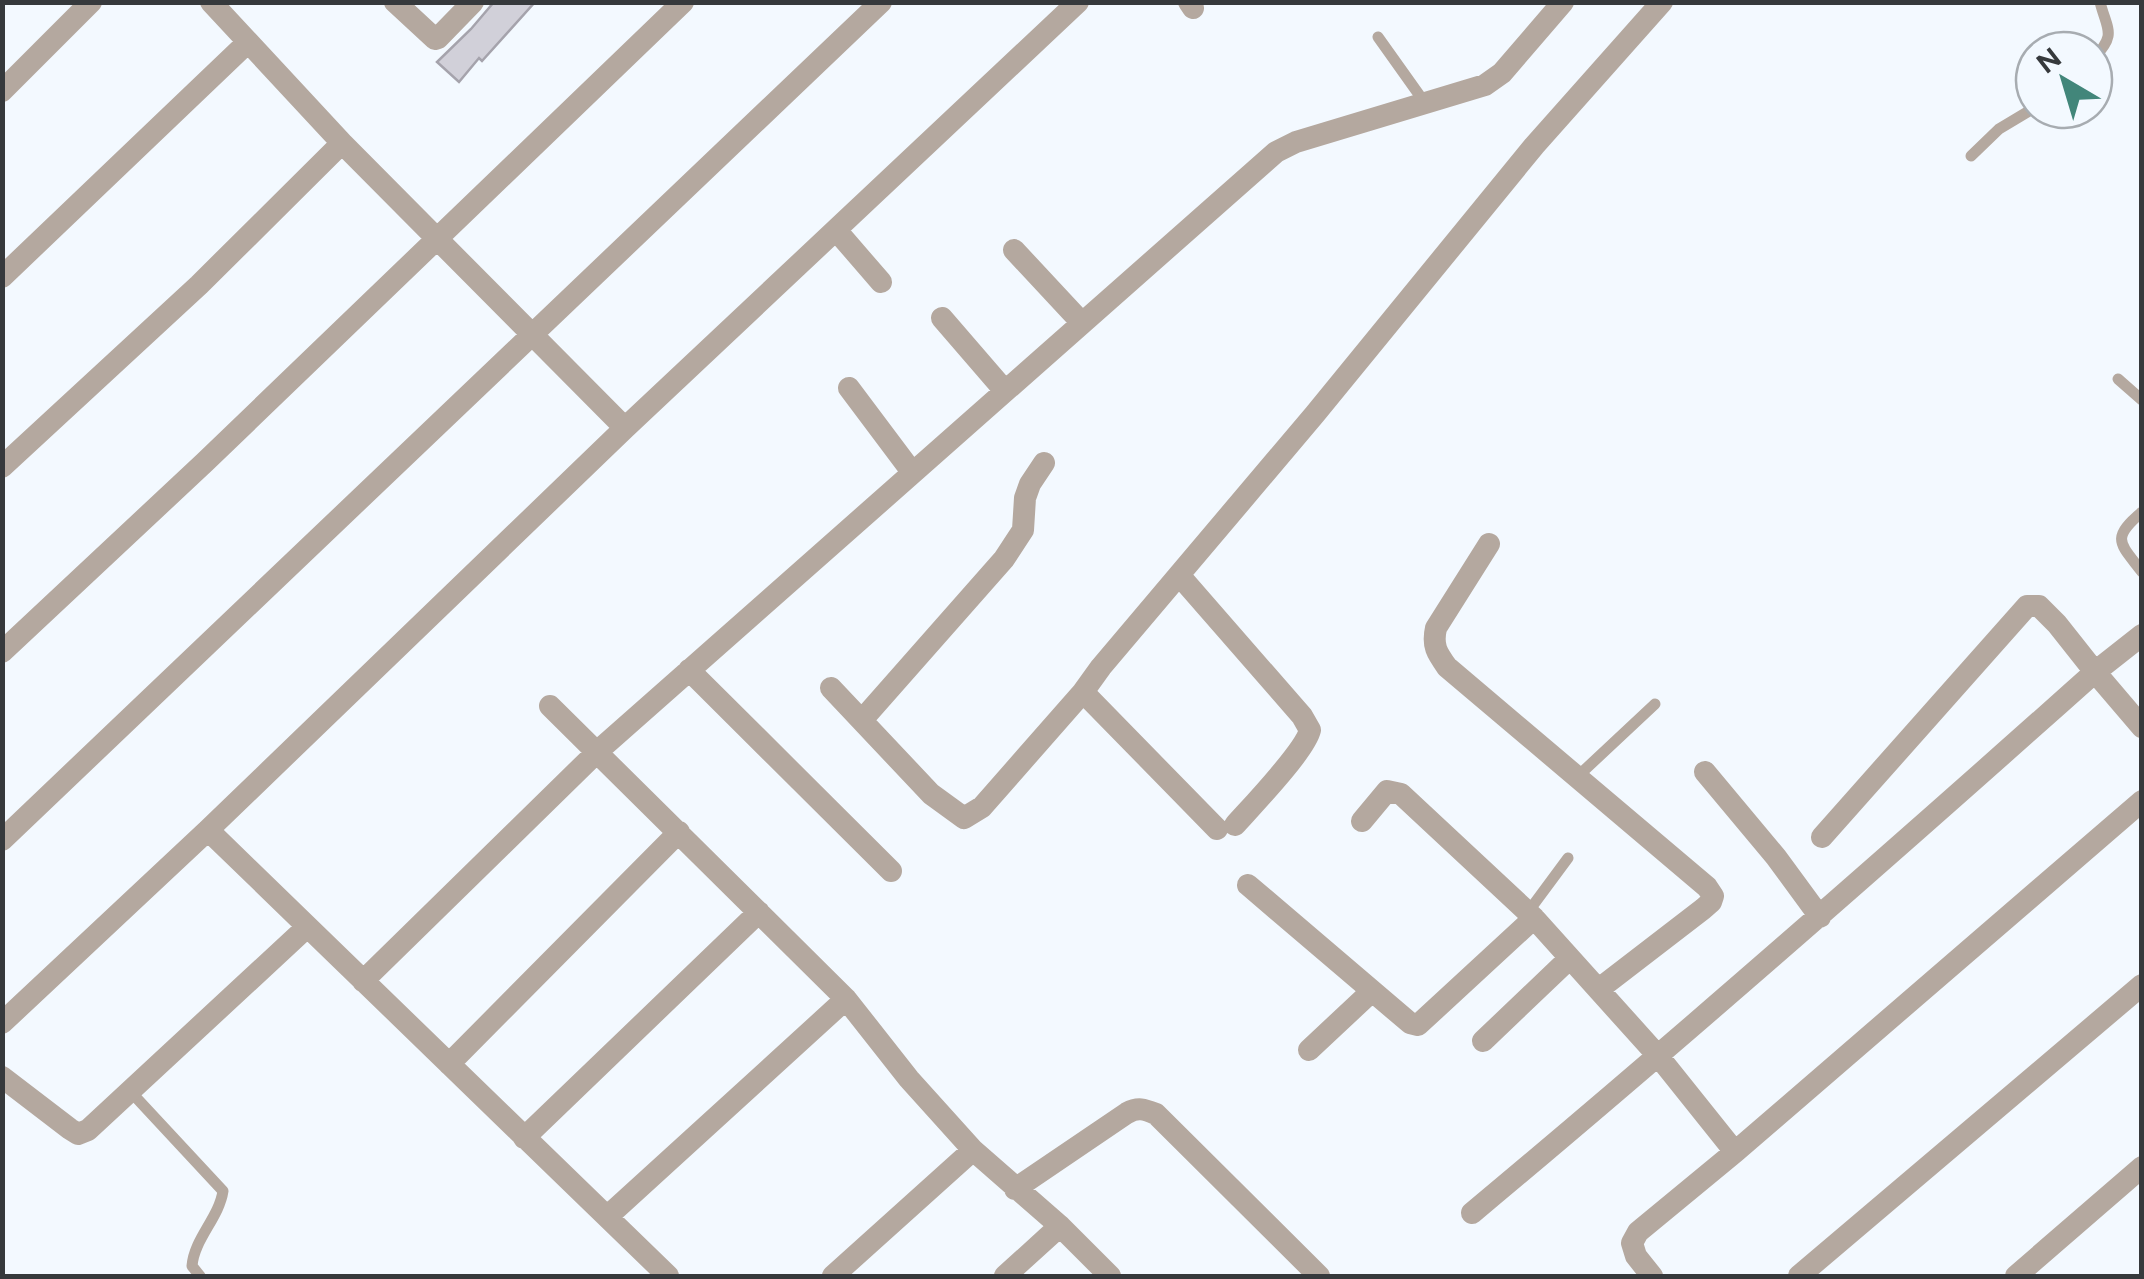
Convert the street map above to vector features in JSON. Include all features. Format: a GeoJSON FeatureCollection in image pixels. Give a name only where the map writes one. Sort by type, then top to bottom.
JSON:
{"type":"FeatureCollection","features":[{"type":"Feature","properties":{"kind":"street"},"geometry":{"type":"LineString","coordinates":[[2,91],[91,2]]}},
{"type":"Feature","properties":{"kind":"street"},"geometry":{"type":"LineString","coordinates":[[211,2],[342,142],[624,428]]}},
{"type":"Feature","properties":{"kind":"street"},"geometry":{"type":"LineString","coordinates":[[395,2],[435,38],[473,2]]}},
{"type":"Feature","properties":{"kind":"street"},"geometry":{"type":"LineString","coordinates":[[2,652],[683,2]]}},
{"type":"Feature","properties":{"kind":"street"},"geometry":{"type":"LineString","coordinates":[[2,840],[881,2]]}},
{"type":"Feature","properties":{"kind":"street"},"geometry":{"type":"LineString","coordinates":[[2,1023],[624,428],[1078,2]]}},
{"type":"Feature","properties":{"kind":"street"},"geometry":{"type":"LineString","coordinates":[[363,981],[598,751],[1276,152],[1296,142],[1484,85],[1502,73],[1563,2]]}},
{"type":"Feature","properties":{"kind":"street"},"geometry":{"type":"LineString","coordinates":[[832,688],[931,794],[964,818],[982,808],[1316,414],[1534,146],[1662,2]]}},
{"type":"Feature","properties":{"kind":"street"},"geometry":{"type":"LineString","coordinates":[[2,277],[248,43]]}},
{"type":"Feature","properties":{"kind":"street"},"geometry":{"type":"LineString","coordinates":[[2,467],[199,286],[342,142]]}},
{"type":"Feature","properties":{"kind":"street"},"geometry":{"type":"LineString","coordinates":[[836,230],[881,282]]}},
{"type":"Feature","properties":{"kind":"street"},"geometry":{"type":"LineString","coordinates":[[1014,250],[1082,323]]}},
{"type":"Feature","properties":{"kind":"street"},"geometry":{"type":"LineString","coordinates":[[942,318],[1005,390]]}},
{"type":"Feature","properties":{"kind":"street"},"geometry":{"type":"LineString","coordinates":[[849,388],[912,472]]}},
{"type":"Feature","properties":{"kind":"street"},"geometry":{"type":"LineString","coordinates":[[862,720],[1018,540],[1023,530],[1025,498],[1044,464]]}},
{"type":"Feature","properties":{"kind":"street"},"geometry":{"type":"LineString","coordinates":[[1489,544],[1436,628],[1436,651],[1447,667],[1707,887],[1712,896],[1703,909],[1598,989]]}},
{"type":"Feature","properties":{"kind":"street"},"geometry":{"type":"LineString","coordinates":[[1083,692],[1226,827],[1292,759],[1310,730],[1302,716],[1179,575]]}},
{"type":"Feature","properties":{"kind":"street"},"geometry":{"type":"LineString","coordinates":[[1822,838],[2027,606],[2040,606],[2142,727]]}},
{"type":"Feature","properties":{"kind":"street"},"geometry":{"type":"LineString","coordinates":[[1472,1213],[1659,1057],[2095,672],[2142,635]]}},
{"type":"Feature","properties":{"kind":"street"},"geometry":{"type":"LineString","coordinates":[[689,670],[891,871]]}},
{"type":"Feature","properties":{"kind":"street"},"geometry":{"type":"LineString","coordinates":[[550,706],[846,999],[909,1079],[973,1150],[1110,1276]]}},
{"type":"Feature","properties":{"kind":"street"},"geometry":{"type":"LineString","coordinates":[[1705,772],[1820,917]]}},
{"type":"Feature","properties":{"kind":"street"},"geometry":{"type":"LineString","coordinates":[[1362,821],[1387,791],[1400,794],[1531,915],[1659,1057],[1735,1152]]}},
{"type":"Feature","properties":{"kind":"street"},"geometry":{"type":"LineString","coordinates":[[1652,1276],[1636,1256],[1632,1243],[1638,1232],[2142,800]]}},
{"type":"Feature","properties":{"kind":"street"},"geometry":{"type":"LineString","coordinates":[[208,830],[668,1276]]}},
{"type":"Feature","properties":{"kind":"street"},"geometry":{"type":"LineString","coordinates":[[449,1064],[678,832]]}},
{"type":"Feature","properties":{"kind":"street"},"geometry":{"type":"LineString","coordinates":[[1248,885],[1410,1023],[1418,1025],[1531,915]]}},
{"type":"Feature","properties":{"kind":"street"},"geometry":{"type":"LineString","coordinates":[[524,1138],[759,912]]}},
{"type":"Feature","properties":{"kind":"street"},"geometry":{"type":"LineString","coordinates":[[2,1077],[78,1134],[88,1130],[307,926]]}},
{"type":"Feature","properties":{"kind":"street"},"geometry":{"type":"LineString","coordinates":[[1483,1041],[1570,958]]}},
{"type":"Feature","properties":{"kind":"street"},"geometry":{"type":"LineString","coordinates":[[1800,1276],[2142,984]]}},
{"type":"Feature","properties":{"kind":"street"},"geometry":{"type":"LineString","coordinates":[[1309,1050],[1372,991]]}},
{"type":"Feature","properties":{"kind":"street"},"geometry":{"type":"LineString","coordinates":[[608,1216],[846,999]]}},
{"type":"Feature","properties":{"kind":"street"},"geometry":{"type":"LineString","coordinates":[[1015,1189],[1127,1112],[1146,1109],[1156,1114],[1319,1276]]}},
{"type":"Feature","properties":{"kind":"street"},"geometry":{"type":"LineString","coordinates":[[833,1276],[973,1150]]}},
{"type":"Feature","properties":{"kind":"street"},"geometry":{"type":"LineString","coordinates":[[2016,1276],[2142,1167]]}},
{"type":"Feature","properties":{"kind":"street"},"geometry":{"type":"LineString","coordinates":[[1005,1276],[1060,1226]]}},
{"type":"Feature","properties":{"kind":"lane"},"geometry":{"type":"LineString","coordinates":[[2100,2],[2110,30]]}},
{"type":"Feature","properties":{"kind":"lane"},"geometry":{"type":"LineString","coordinates":[[1378,37],[1426,103]]}},
{"type":"Feature","properties":{"kind":"lane"},"geometry":{"type":"LineString","coordinates":[[1971,156],[2014,120]]}},
{"type":"Feature","properties":{"kind":"lane"},"geometry":{"type":"LineString","coordinates":[[2118,378],[2142,400]]}},
{"type":"Feature","properties":{"kind":"lane"},"geometry":{"type":"LineString","coordinates":[[2142,512],[2121,535],[2121,545],[2142,572]]}},
{"type":"Feature","properties":{"kind":"lane"},"geometry":{"type":"LineString","coordinates":[[1577,777],[1655,704]]}},
{"type":"Feature","properties":{"kind":"lane"},"geometry":{"type":"LineString","coordinates":[[1531,915],[1568,858]]}},
{"type":"Feature","properties":{"kind":"lane"},"geometry":{"type":"LineString","coordinates":[[130,1091],[223,1191],[221,1204],[192,1256],[192,1266],[200,1276]]}},
{"type":"Feature","properties":{"kind":"building"},"geometry":{"type":"Polygon","coordinates":[[[494,2],[535,2],[459,82],[437,62],[494,2]]]}}]}
